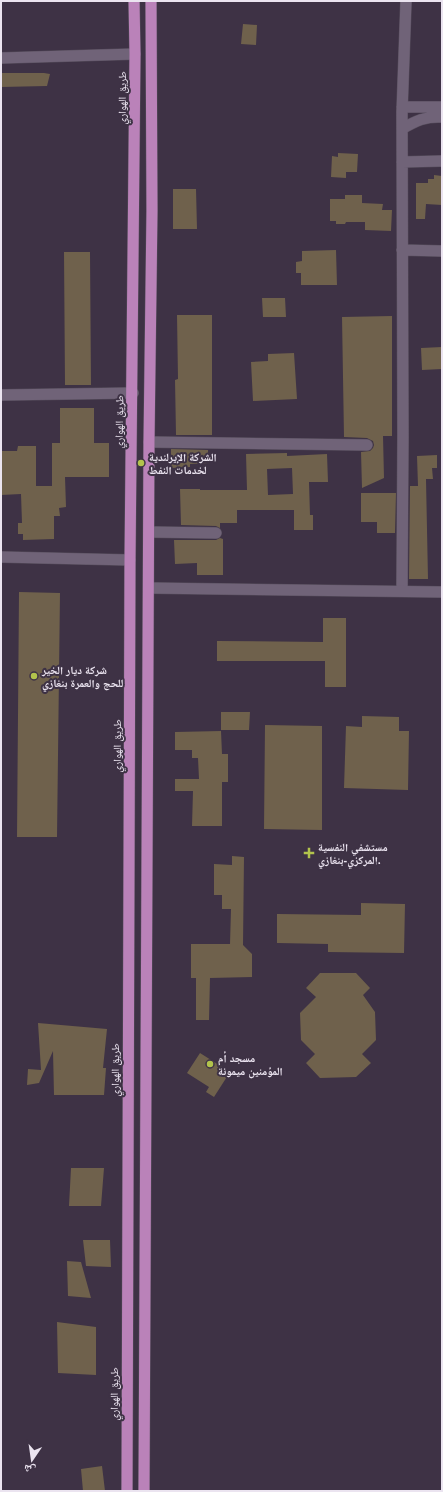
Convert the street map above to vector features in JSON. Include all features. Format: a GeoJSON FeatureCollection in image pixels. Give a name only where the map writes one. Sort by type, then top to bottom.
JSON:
{"type":"FeatureCollection","features":[{"type":"Feature","properties":{"kind":"highway","name":"طريق الهواري"},"geometry":{"type":"LineString","coordinates":[[127,1491],[130,560],[133,393],[134,1]]}},
{"type":"Feature","properties":{"kind":"highway"},"geometry":{"type":"LineString","coordinates":[[144,1491],[152,1]]}},
{"type":"Feature","properties":{"kind":"street"},"geometry":{"type":"LineString","coordinates":[[402,591],[402,107],[406,1]]}},
{"type":"Feature","properties":{"kind":"street"},"geometry":{"type":"LineString","coordinates":[[1,58],[135,54]]}},
{"type":"Feature","properties":{"kind":"street"},"geometry":{"type":"LineString","coordinates":[[402,107],[442,108]]}},
{"type":"Feature","properties":{"kind":"street"},"geometry":{"type":"LineString","coordinates":[[402,129],[420,119],[442,117]]}},
{"type":"Feature","properties":{"kind":"street"},"geometry":{"type":"LineString","coordinates":[[402,162],[442,161]]}},
{"type":"Feature","properties":{"kind":"street"},"geometry":{"type":"LineString","coordinates":[[402,250],[442,251]]}},
{"type":"Feature","properties":{"kind":"street"},"geometry":{"type":"LineString","coordinates":[[1,395],[133,393]]}},
{"type":"Feature","properties":{"kind":"street"},"geometry":{"type":"LineString","coordinates":[[150,442],[367,445]]}},
{"type":"Feature","properties":{"kind":"street"},"geometry":{"type":"LineString","coordinates":[[149,532],[216,533]]}},
{"type":"Feature","properties":{"kind":"street"},"geometry":{"type":"LineString","coordinates":[[1,557],[130,560]]}},
{"type":"Feature","properties":{"kind":"street"},"geometry":{"type":"LineString","coordinates":[[149,588],[442,592]]}},
{"type":"Feature","properties":{"kind":"building"},"geometry":{"type":"Polygon","coordinates":[[[243,24],[257,25],[256,45],[241,44],[243,24]]]}},
{"type":"Feature","properties":{"kind":"building"},"geometry":{"type":"Polygon","coordinates":[[[1,73],[50,74],[47,86],[1,87],[1,73]]]}},
{"type":"Feature","properties":{"kind":"building"},"geometry":{"type":"Polygon","coordinates":[[[338,153],[358,154],[357,172],[346,172],[346,178],[331,177],[332,156],[338,157],[338,153]]]}},
{"type":"Feature","properties":{"kind":"building"},"geometry":{"type":"Polygon","coordinates":[[[434,175],[442,176],[442,205],[426,204],[425,219],[416,219],[416,183],[428,183],[428,179],[434,179],[434,175]]]}},
{"type":"Feature","properties":{"kind":"building"},"geometry":{"type":"Polygon","coordinates":[[[173,189],[196,189],[197,229],[173,229],[173,189]]]}},
{"type":"Feature","properties":{"kind":"building"},"geometry":{"type":"Polygon","coordinates":[[[345,195],[362,195],[362,203],[383,204],[382,210],[392,210],[391,231],[365,230],[365,222],[346,222],[345,224],[336,224],[336,221],[330,221],[330,199],[345,199],[345,195]]]}},
{"type":"Feature","properties":{"kind":"building"},"geometry":{"type":"Polygon","coordinates":[[[336,250],[337,285],[301,285],[301,273],[296,273],[296,262],[302,261],[302,251],[336,250]]]}},
{"type":"Feature","properties":{"kind":"building"},"geometry":{"type":"Polygon","coordinates":[[[64,252],[90,252],[91,385],[65,385],[64,252]]]}},
{"type":"Feature","properties":{"kind":"building"},"geometry":{"type":"Polygon","coordinates":[[[262,298],[285,298],[286,317],[263,317],[262,298]]]}},
{"type":"Feature","properties":{"kind":"building"},"geometry":{"type":"Polygon","coordinates":[[[177,315],[212,315],[212,435],[176,435],[175,380],[178,379],[177,315]]]}},
{"type":"Feature","properties":{"kind":"building"},"geometry":{"type":"Polygon","coordinates":[[[392,316],[392,436],[383,436],[384,478],[362,488],[361,452],[370,451],[374,445],[373,441],[367,438],[344,437],[342,317],[392,316]]]}},
{"type":"Feature","properties":{"kind":"building"},"geometry":{"type":"Polygon","coordinates":[[[442,347],[442,369],[422,370],[421,348],[442,347]]]}},
{"type":"Feature","properties":{"kind":"building"},"geometry":{"type":"Polygon","coordinates":[[[294,353],[297,399],[253,401],[251,362],[268,361],[268,354],[294,353]]]}},
{"type":"Feature","properties":{"kind":"building"},"geometry":{"type":"Polygon","coordinates":[[[60,408],[94,408],[94,443],[109,443],[109,477],[65,477],[66,507],[59,508],[60,516],[54,516],[54,539],[23,540],[23,534],[18,534],[18,523],[22,523],[21,494],[1,495],[1,451],[17,451],[18,446],[36,446],[36,486],[52,486],[52,443],[60,443],[60,408]]]}},
{"type":"Feature","properties":{"kind":"building"},"geometry":{"type":"Polygon","coordinates":[[[171,449],[208,450],[208,463],[190,464],[190,467],[171,468],[171,449]]]}},
{"type":"Feature","properties":{"kind":"building"},"geometry":{"type":"Polygon","coordinates":[[[287,453],[287,456],[327,454],[328,482],[309,482],[310,515],[313,515],[313,530],[294,530],[294,510],[237,510],[237,523],[220,523],[220,528],[216,526],[181,525],[180,489],[247,490],[246,454],[287,453]],[[292,468],[267,469],[268,495],[293,494],[292,468]]]}},
{"type":"Feature","properties":{"kind":"building"},"geometry":{"type":"Polygon","coordinates":[[[437,455],[437,468],[432,468],[433,479],[426,479],[428,579],[409,579],[410,486],[418,486],[417,456],[437,455]]]}},
{"type":"Feature","properties":{"kind":"building"},"geometry":{"type":"Polygon","coordinates":[[[361,493],[396,493],[395,533],[377,533],[377,522],[361,522],[361,493]]]}},
{"type":"Feature","properties":{"kind":"building"},"geometry":{"type":"Polygon","coordinates":[[[220,538],[223,539],[223,575],[197,575],[197,563],[175,564],[174,540],[216,540],[220,538]]]}},
{"type":"Feature","properties":{"kind":"building"},"geometry":{"type":"Polygon","coordinates":[[[19,592],[60,593],[57,837],[17,837],[19,592]]]}},
{"type":"Feature","properties":{"kind":"building"},"geometry":{"type":"Polygon","coordinates":[[[323,618],[346,618],[346,687],[325,687],[325,661],[217,661],[217,641],[323,642],[323,618]]]}},
{"type":"Feature","properties":{"kind":"building"},"geometry":{"type":"Polygon","coordinates":[[[221,712],[250,712],[249,730],[221,730],[221,712]]]}},
{"type":"Feature","properties":{"kind":"building"},"geometry":{"type":"Polygon","coordinates":[[[362,716],[399,717],[399,731],[409,731],[408,790],[344,788],[346,726],[362,727],[362,716]]]}},
{"type":"Feature","properties":{"kind":"building"},"geometry":{"type":"Polygon","coordinates":[[[265,725],[322,726],[322,830],[264,829],[265,725]]]}},
{"type":"Feature","properties":{"kind":"building"},"geometry":{"type":"Polygon","coordinates":[[[221,731],[222,754],[228,754],[228,782],[222,782],[222,826],[192,826],[193,791],[175,791],[175,779],[199,779],[198,758],[192,758],[192,750],[175,750],[175,732],[221,731]]]}},
{"type":"Feature","properties":{"kind":"building"},"geometry":{"type":"Polygon","coordinates":[[[232,856],[244,857],[243,945],[252,954],[252,977],[210,978],[209,1020],[196,1020],[196,978],[191,978],[191,944],[230,944],[231,909],[222,909],[222,895],[214,895],[214,864],[232,865],[232,856]]]}},
{"type":"Feature","properties":{"kind":"building"},"geometry":{"type":"Polygon","coordinates":[[[361,903],[405,904],[404,953],[328,952],[328,944],[277,943],[277,914],[361,915],[361,903]]]}},
{"type":"Feature","properties":{"kind":"building"},"geometry":{"type":"Polygon","coordinates":[[[320,973],[356,973],[370,988],[363,995],[375,1012],[376,1040],[362,1054],[371,1063],[356,1077],[320,1078],[306,1063],[315,1054],[301,1040],[300,1013],[316,997],[306,988],[320,973]]]}},
{"type":"Feature","properties":{"kind":"building"},"geometry":{"type":"Polygon","coordinates":[[[38,1023],[107,1029],[103,1068],[106,1068],[104,1095],[54,1095],[53,1051],[39,1083],[27,1085],[28,1069],[41,1070],[38,1023]]]}},
{"type":"Feature","properties":{"kind":"building"},"geometry":{"type":"Polygon","coordinates":[[[200,1053],[230,1072],[214,1097],[206,1092],[209,1087],[187,1073],[200,1053]]]}},
{"type":"Feature","properties":{"kind":"building"},"geometry":{"type":"Polygon","coordinates":[[[71,1168],[104,1168],[101,1206],[69,1206],[71,1168]]]}},
{"type":"Feature","properties":{"kind":"building"},"geometry":{"type":"Polygon","coordinates":[[[83,1240],[110,1240],[111,1267],[86,1266],[83,1240]]]}},
{"type":"Feature","properties":{"kind":"building"},"geometry":{"type":"Polygon","coordinates":[[[67,1261],[81,1262],[91,1298],[68,1296],[67,1261]]]}},
{"type":"Feature","properties":{"kind":"building"},"geometry":{"type":"Polygon","coordinates":[[[57,1322],[96,1327],[96,1375],[58,1373],[57,1322]]]}},
{"type":"Feature","properties":{"kind":"building"},"geometry":{"type":"Polygon","coordinates":[[[102,1466],[105,1491],[83,1491],[81,1469],[102,1466]]]}},
{"type":"Feature","properties":{"kind":"place","name":"الشركة الإيرلندية لخدمات النفط"},"geometry":{"type":"Point","coordinates":[141,463]}},
{"type":"Feature","properties":{"kind":"place","name":"شركة ديار الخير للحج والعمرة بنغازي"},"geometry":{"type":"Point","coordinates":[34,676]}},
{"type":"Feature","properties":{"kind":"place","name":"مستشفي النفسية المركزي-بنغازي."},"geometry":{"type":"Point","coordinates":[309,853]}},
{"type":"Feature","properties":{"kind":"place","name":"مسجد أم المؤمنين ميمونة"},"geometry":{"type":"Point","coordinates":[210,1064]}}]}
